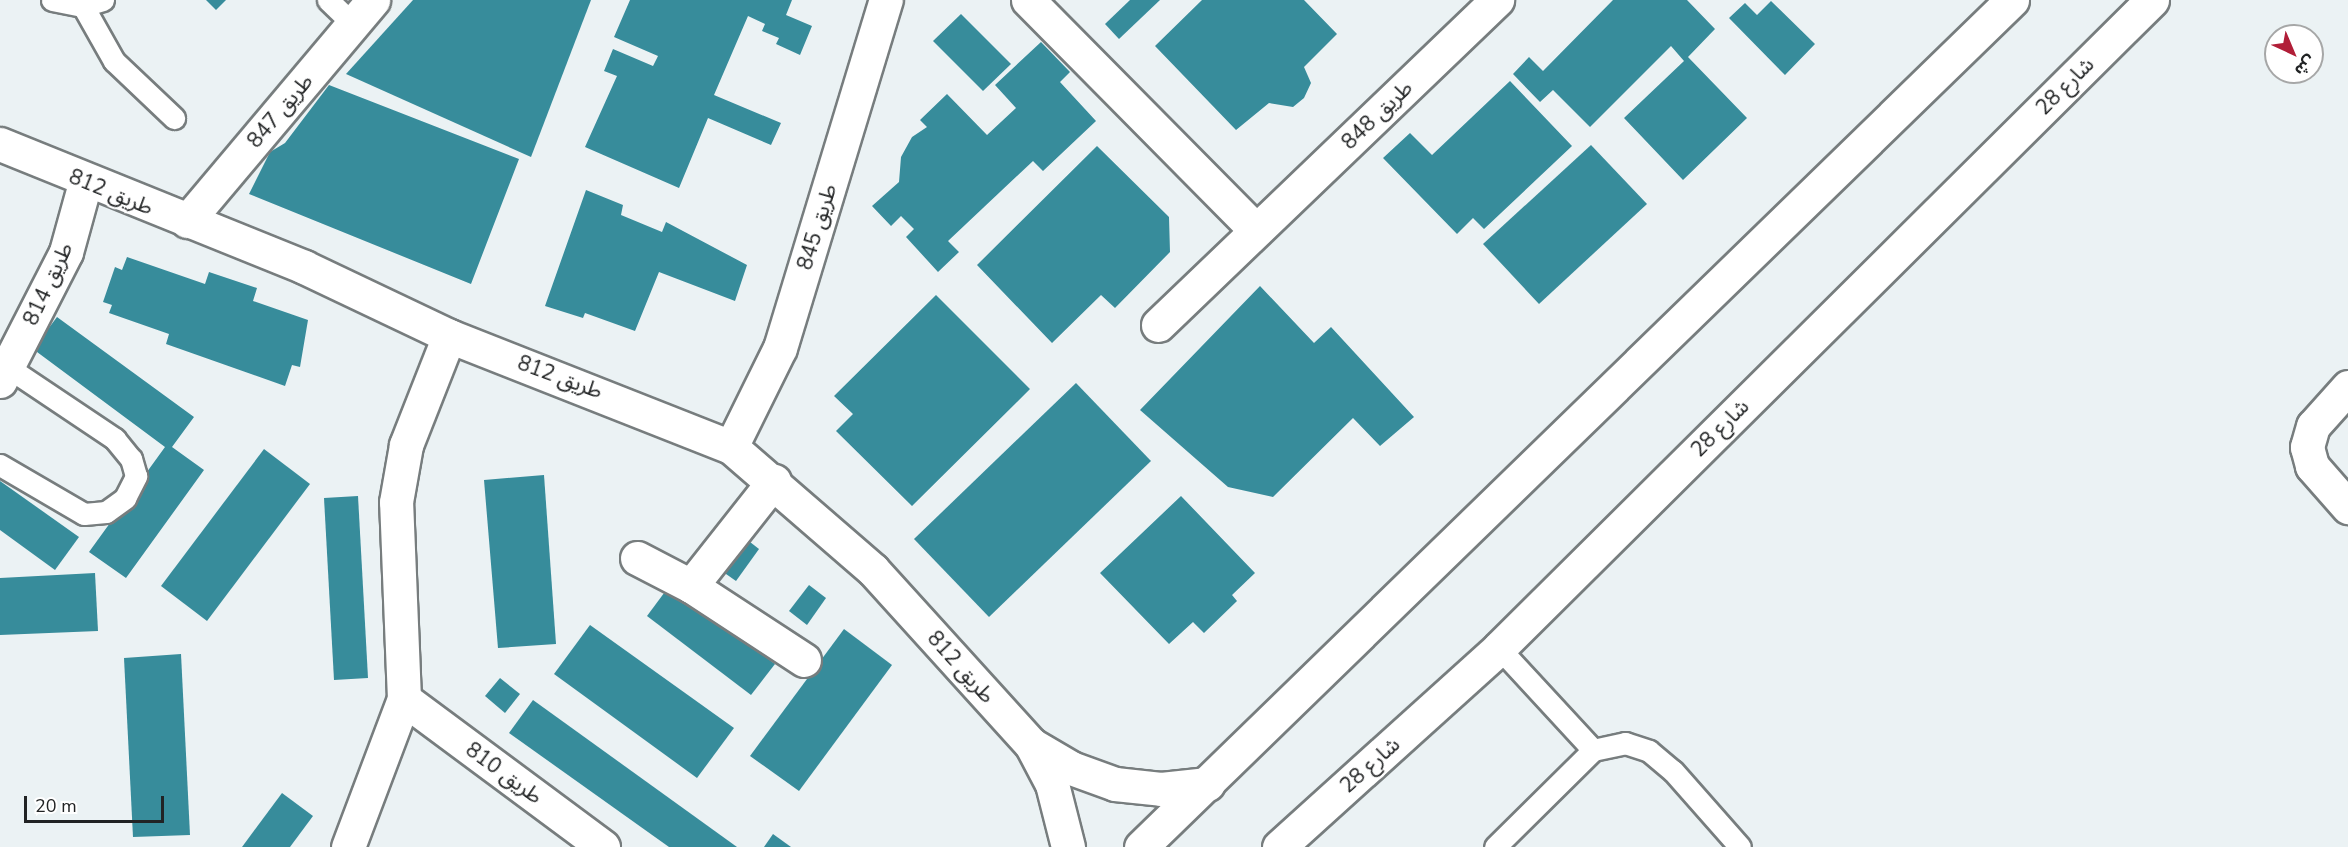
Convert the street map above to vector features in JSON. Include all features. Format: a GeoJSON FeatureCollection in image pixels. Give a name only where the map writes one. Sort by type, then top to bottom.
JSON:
{"type":"FeatureCollection","features":[{"type":"Feature","properties":{"kind":"street","name":"طريق 845"},"geometry":{"type":"LineString","coordinates":[[731,447],[780,348],[886,0]]}},
{"type":"Feature","properties":{"kind":"street"},"geometry":{"type":"LineString","coordinates":[[1028,0],[1256,230]]}},
{"type":"Feature","properties":{"kind":"street","name":"طريق 848"},"geometry":{"type":"LineString","coordinates":[[1158,325],[1497,0]]}},
{"type":"Feature","properties":{"kind":"street"},"geometry":{"type":"LineString","coordinates":[[1141,847],[2012,0]]}},
{"type":"Feature","properties":{"kind":"street","name":"شارع 28"},"geometry":{"type":"LineString","coordinates":[[1279,847],[1500,648],[2152,0]]}},
{"type":"Feature","properties":{"kind":"street","name":"طريق 847"},"geometry":{"type":"LineString","coordinates":[[187,221],[363,12]]}},
{"type":"Feature","properties":{"kind":"street","name":"طريق 812"},"geometry":{"type":"LineString","coordinates":[[0,144],[85,183],[304,267],[449,336],[731,447],[774,481],[873,570],[1031,744],[1052,784],[1068,847]]}},
{"type":"Feature","properties":{"kind":"street","name":"طريق 814"},"geometry":{"type":"LineString","coordinates":[[4,374],[66,252],[85,183]]}},
{"type":"Feature","properties":{"kind":"street"},"geometry":{"type":"LineString","coordinates":[[348,847],[404,699],[396,502],[406,446],[449,336]]}},
{"type":"Feature","properties":{"kind":"street"},"geometry":{"type":"LineString","coordinates":[[2348,387],[2313,426],[2307,447],[2312,466],[2348,507]]}},
{"type":"Feature","properties":{"kind":"street"},"geometry":{"type":"LineString","coordinates":[[691,586],[774,481]]}},
{"type":"Feature","properties":{"kind":"street"},"geometry":{"type":"LineString","coordinates":[[637,558],[691,586],[804,660]]}},
{"type":"Feature","properties":{"kind":"street","name":"طريق 810"},"geometry":{"type":"LineString","coordinates":[[404,699],[603,847]]}},
{"type":"Feature","properties":{"kind":"street","name":"طريق 812"},"geometry":{"type":"LineString","coordinates":[[1031,744],[1071,768],[1115,784],[1161,789],[1208,784]]}},
{"type":"Feature","properties":{"kind":"lane"},"geometry":{"type":"LineString","coordinates":[[52,0],[93,3],[107,52],[174,118]]}},
{"type":"Feature","properties":{"kind":"lane"},"geometry":{"type":"LineString","coordinates":[[328,0],[363,12]]}},
{"type":"Feature","properties":{"kind":"lane"},"geometry":{"type":"LineString","coordinates":[[0,465],[84,514],[106,512],[125,498],[136,476],[131,459],[115,439],[4,374]]}},
{"type":"Feature","properties":{"kind":"lane"},"geometry":{"type":"LineString","coordinates":[[1500,648],[1593,750]]}},
{"type":"Feature","properties":{"kind":"lane"},"geometry":{"type":"LineString","coordinates":[[1495,847],[1593,750],[1625,743],[1649,751],[1740,847]]}},
{"type":"Feature","properties":{"kind":"building"},"geometry":{"type":"Polygon","coordinates":[[[206,0],[226,0],[216,10],[206,0]]]}},
{"type":"Feature","properties":{"kind":"building"},"geometry":{"type":"Polygon","coordinates":[[[413,0],[591,0],[531,157],[346,74],[413,0]]]}},
{"type":"Feature","properties":{"kind":"building"},"geometry":{"type":"Polygon","coordinates":[[[630,0],[792,0],[786,15],[812,26],[800,55],[776,44],[779,38],[762,31],[765,24],[748,16],[714,95],[781,123],[771,145],[708,118],[679,188],[585,147],[617,76],[604,71],[613,49],[653,66],[658,56],[614,37],[630,0]]]}},
{"type":"Feature","properties":{"kind":"building"},"geometry":{"type":"Polygon","coordinates":[[[1130,0],[1160,0],[1119,39],[1105,24],[1130,0]]]}},
{"type":"Feature","properties":{"kind":"building"},"geometry":{"type":"Polygon","coordinates":[[[1202,0],[1304,0],[1337,34],[1304,67],[1311,83],[1304,98],[1293,107],[1269,103],[1236,130],[1155,46],[1202,0]]]}},
{"type":"Feature","properties":{"kind":"building"},"geometry":{"type":"Polygon","coordinates":[[[1613,0],[1687,0],[1715,29],[1688,57],[1747,118],[1683,180],[1624,118],[1684,61],[1671,46],[1590,127],[1553,90],[1540,102],[1513,74],[1529,57],[1543,71],[1613,0]]]}},
{"type":"Feature","properties":{"kind":"building"},"geometry":{"type":"Polygon","coordinates":[[[1771,1],[1815,44],[1785,75],[1729,18],[1745,3],[1757,15],[1771,1]]]}},
{"type":"Feature","properties":{"kind":"building"},"geometry":{"type":"Polygon","coordinates":[[[961,14],[1011,64],[983,91],[933,41],[961,14]]]}},
{"type":"Feature","properties":{"kind":"building"},"geometry":{"type":"Polygon","coordinates":[[[1041,42],[1070,72],[1060,82],[1096,121],[1043,171],[1033,161],[948,241],[959,252],[938,272],[906,237],[914,229],[901,216],[891,226],[872,206],[899,182],[901,157],[912,137],[927,127],[920,120],[947,94],[987,135],[1016,108],[995,85],[1041,42]]]}},
{"type":"Feature","properties":{"kind":"building"},"geometry":{"type":"Polygon","coordinates":[[[1510,81],[1572,146],[1484,229],[1473,218],[1457,234],[1383,158],[1410,133],[1432,155],[1510,81]]]}},
{"type":"Feature","properties":{"kind":"building"},"geometry":{"type":"Polygon","coordinates":[[[329,85],[519,159],[471,284],[249,194],[270,152],[285,143],[329,85]]]}},
{"type":"Feature","properties":{"kind":"building"},"geometry":{"type":"Polygon","coordinates":[[[1591,145],[1647,204],[1539,304],[1483,244],[1591,145]]]}},
{"type":"Feature","properties":{"kind":"building"},"geometry":{"type":"Polygon","coordinates":[[[1097,146],[1169,217],[1170,252],[1115,308],[1101,295],[1052,343],[977,265],[1097,146]]]}},
{"type":"Feature","properties":{"kind":"building"},"geometry":{"type":"Polygon","coordinates":[[[586,190],[623,205],[621,215],[662,232],[666,222],[747,265],[735,301],[659,272],[635,331],[585,313],[583,318],[545,306],[586,190]]]}},
{"type":"Feature","properties":{"kind":"building"},"geometry":{"type":"Polygon","coordinates":[[[127,257],[205,284],[209,272],[257,288],[253,301],[308,320],[300,367],[292,365],[285,386],[166,344],[169,334],[109,313],[112,305],[103,302],[115,267],[122,270],[127,257]]]}},
{"type":"Feature","properties":{"kind":"building"},"geometry":{"type":"Polygon","coordinates":[[[1260,286],[1314,343],[1331,327],[1414,417],[1380,446],[1353,418],[1273,497],[1228,487],[1140,410],[1260,286]]]}},
{"type":"Feature","properties":{"kind":"building"},"geometry":{"type":"Polygon","coordinates":[[[936,295],[1030,389],[912,506],[836,431],[853,414],[834,396],[936,295]]]}},
{"type":"Feature","properties":{"kind":"building"},"geometry":{"type":"Polygon","coordinates":[[[57,317],[194,417],[172,447],[204,470],[126,578],[89,552],[165,447],[33,349],[57,317]]]}},
{"type":"Feature","properties":{"kind":"building"},"geometry":{"type":"Polygon","coordinates":[[[1076,383],[1151,461],[989,617],[914,539],[1076,383]]]}},
{"type":"Feature","properties":{"kind":"building"},"geometry":{"type":"Polygon","coordinates":[[[264,449],[310,484],[207,621],[161,586],[264,449]]]}},
{"type":"Feature","properties":{"kind":"building"},"geometry":{"type":"Polygon","coordinates":[[[544,475],[556,644],[498,648],[484,480],[544,475]]]}},
{"type":"Feature","properties":{"kind":"building"},"geometry":{"type":"Polygon","coordinates":[[[0,481],[79,537],[55,570],[0,530],[0,481]]]}},
{"type":"Feature","properties":{"kind":"building"},"geometry":{"type":"Polygon","coordinates":[[[358,496],[368,678],[334,680],[324,498],[358,496]]]}},
{"type":"Feature","properties":{"kind":"building"},"geometry":{"type":"Polygon","coordinates":[[[1181,496],[1255,573],[1232,595],[1237,601],[1204,633],[1193,622],[1169,644],[1100,573],[1181,496]]]}},
{"type":"Feature","properties":{"kind":"building"},"geometry":{"type":"Polygon","coordinates":[[[741,535],[759,549],[736,581],[716,567],[741,535]]]}},
{"type":"Feature","properties":{"kind":"building"},"geometry":{"type":"Polygon","coordinates":[[[95,573],[98,631],[0,635],[0,578],[95,573]]]}},
{"type":"Feature","properties":{"kind":"building"},"geometry":{"type":"Polygon","coordinates":[[[670,585],[775,664],[751,695],[647,616],[670,585]]]}},
{"type":"Feature","properties":{"kind":"building"},"geometry":{"type":"Polygon","coordinates":[[[809,585],[826,598],[807,625],[789,611],[809,585]]]}},
{"type":"Feature","properties":{"kind":"building"},"geometry":{"type":"Polygon","coordinates":[[[590,625],[734,728],[697,778],[554,674],[590,625]]]}},
{"type":"Feature","properties":{"kind":"building"},"geometry":{"type":"Polygon","coordinates":[[[844,629],[892,665],[799,791],[750,756],[844,629]]]}},
{"type":"Feature","properties":{"kind":"building"},"geometry":{"type":"Polygon","coordinates":[[[181,654],[190,835],[133,837],[124,658],[181,654]]]}},
{"type":"Feature","properties":{"kind":"building"},"geometry":{"type":"Polygon","coordinates":[[[500,678],[520,694],[505,713],[485,696],[500,678]]]}},
{"type":"Feature","properties":{"kind":"building"},"geometry":{"type":"Polygon","coordinates":[[[533,700],[737,847],[669,847],[509,733],[533,700]]]}},
{"type":"Feature","properties":{"kind":"building"},"geometry":{"type":"Polygon","coordinates":[[[282,793],[313,816],[290,847],[242,847],[282,793]]]}},
{"type":"Feature","properties":{"kind":"building"},"geometry":{"type":"Polygon","coordinates":[[[773,834],[791,847],[764,847],[773,834]]]}}]}
